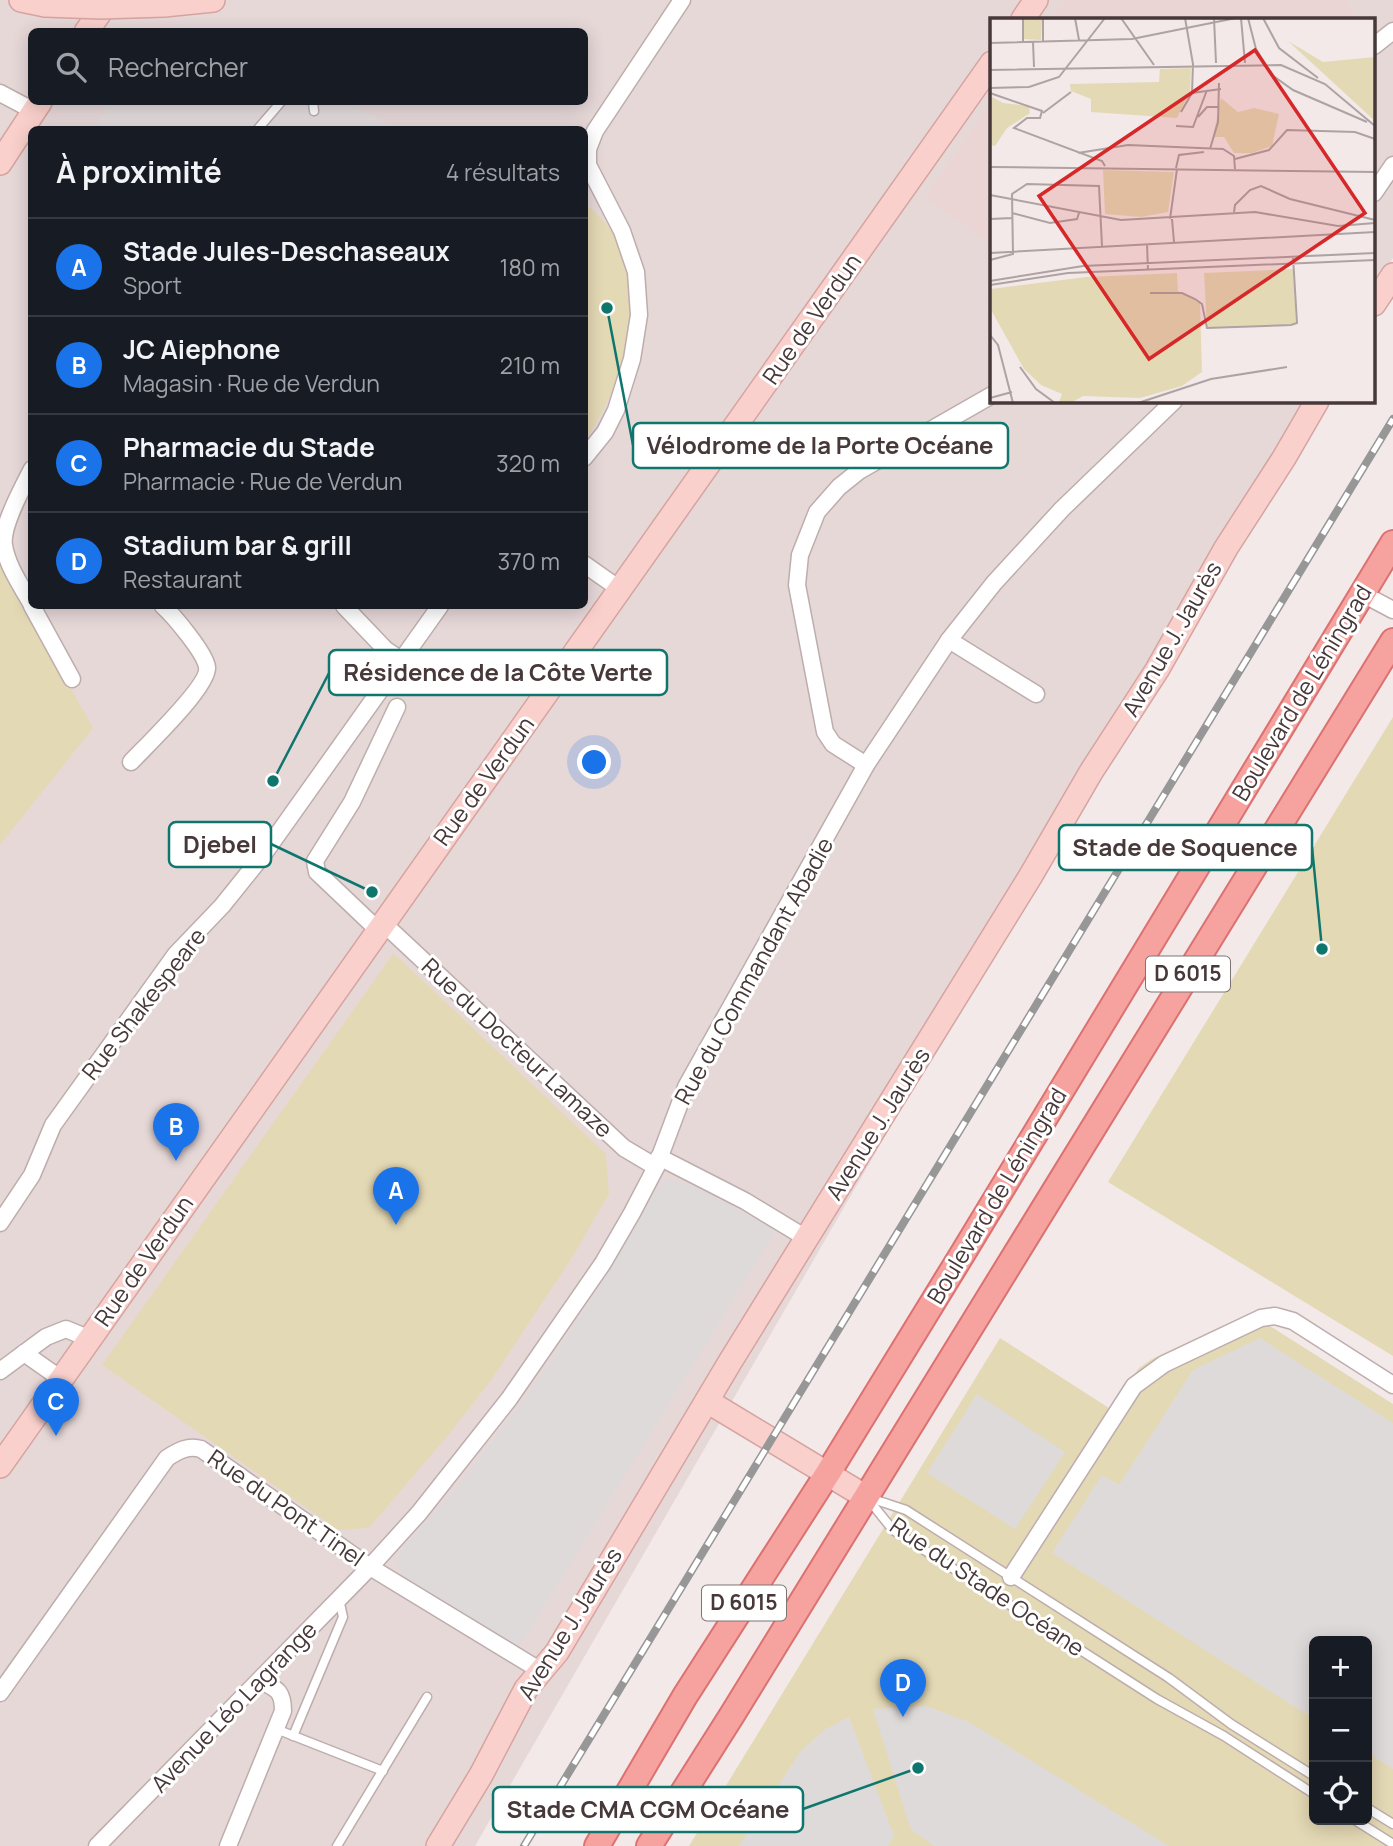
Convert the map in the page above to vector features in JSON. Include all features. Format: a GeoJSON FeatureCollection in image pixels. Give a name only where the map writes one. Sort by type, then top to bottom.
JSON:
{"type":"FeatureCollection","features":[{"type":"Feature","properties":{"kind":"main road","name":"Boulevard de Léningrad"},"geometry":{"type":"LineString","coordinates":[[597,1846],[685,1696],[828,1473],[1393,543]]}},
{"type":"Feature","properties":{"kind":"main road","name":"Boulevard de Léningrad"},"geometry":{"type":"LineString","coordinates":[[649,1846],[1393,641]]}},
{"type":"Feature","properties":{"kind":"street"},"geometry":{"type":"LineString","coordinates":[[21,0],[45,5],[101,7],[213,0]]}},
{"type":"Feature","properties":{"kind":"street"},"geometry":{"type":"LineString","coordinates":[[89,28],[109,0]]}},
{"type":"Feature","properties":{"kind":"street"},"geometry":{"type":"LineString","coordinates":[[588,149],[595,131],[682,0]]}},
{"type":"Feature","properties":{"kind":"street"},"geometry":{"type":"LineString","coordinates":[[1024,18],[1036,0]]}},
{"type":"Feature","properties":{"kind":"street"},"geometry":{"type":"LineString","coordinates":[[1376,44],[1393,31]]}},
{"type":"Feature","properties":{"kind":"street","name":"Rue de Verdun"},"geometry":{"type":"LineString","coordinates":[[0,1466],[990,65]]}},
{"type":"Feature","properties":{"kind":"street"},"geometry":{"type":"LineString","coordinates":[[0,93],[28,103]]}},
{"type":"Feature","properties":{"kind":"street"},"geometry":{"type":"LineString","coordinates":[[0,163],[37,106]]}},
{"type":"Feature","properties":{"kind":"street"},"geometry":{"type":"LineString","coordinates":[[588,165],[622,231],[636,272],[639,315],[632,359],[616,410],[605,432],[588,453]]}},
{"type":"Feature","properties":{"kind":"street"},"geometry":{"type":"LineString","coordinates":[[1376,191],[1393,165]]}},
{"type":"Feature","properties":{"kind":"street"},"geometry":{"type":"LineString","coordinates":[[1376,299],[1385,276]]}},
{"type":"Feature","properties":{"kind":"street"},"geometry":{"type":"LineString","coordinates":[[866,765],[832,744],[825,732],[797,585],[800,555],[817,512],[838,487],[859,471],[990,395]]}},
{"type":"Feature","properties":{"kind":"street","name":"Rue du Commandant Abadie"},"geometry":{"type":"LineString","coordinates":[[370,1567],[442,1486],[517,1389],[603,1263],[657,1162],[686,1087],[866,765],[949,640],[1027,545],[1173,402]]}},
{"type":"Feature","properties":{"kind":"street","name":"Avenue J. Jaurès"},"geometry":{"type":"LineString","coordinates":[[438,1846],[481,1774],[526,1689],[556,1652],[806,1238],[1023,889],[1091,772],[1157,670],[1226,548],[1316,402]]}},
{"type":"Feature","properties":{"kind":"street"},"geometry":{"type":"LineString","coordinates":[[28,478],[1,543],[28,598]]}},
{"type":"Feature","properties":{"kind":"street"},"geometry":{"type":"LineString","coordinates":[[588,567],[621,590]]}},
{"type":"Feature","properties":{"kind":"street"},"geometry":{"type":"LineString","coordinates":[[1362,593],[1393,610]]}},
{"type":"Feature","properties":{"kind":"street"},"geometry":{"type":"LineString","coordinates":[[34,609],[72,679]]}},
{"type":"Feature","properties":{"kind":"street"},"geometry":{"type":"LineString","coordinates":[[131,762],[194,694],[208,668],[204,658],[169,609]]}},
{"type":"Feature","properties":{"kind":"street"},"geometry":{"type":"LineString","coordinates":[[347,609],[386,650],[401,660]]}},
{"type":"Feature","properties":{"kind":"street","name":"Rue Shakespeare"},"geometry":{"type":"LineString","coordinates":[[0,1223],[32,1175],[53,1125],[176,954],[222,906],[263,856],[438,609]]}},
{"type":"Feature","properties":{"kind":"street"},"geometry":{"type":"LineString","coordinates":[[949,640],[1035,694]]}},
{"type":"Feature","properties":{"kind":"street","name":"Rue du Docteur Lamaze"},"geometry":{"type":"LineString","coordinates":[[397,707],[352,802],[315,861],[317,872],[624,1148],[745,1201],[806,1238]]}},
{"type":"Feature","properties":{"kind":"street"},"geometry":{"type":"LineString","coordinates":[[1011,1577],[1134,1387],[1164,1364],[1261,1318],[1275,1316],[1293,1321],[1393,1385]]}},
{"type":"Feature","properties":{"kind":"street"},"geometry":{"type":"LineString","coordinates":[[0,1371],[46,1337],[66,1329],[90,1339]]}},
{"type":"Feature","properties":{"kind":"street"},"geometry":{"type":"LineString","coordinates":[[24,1353],[61,1379]]}},
{"type":"Feature","properties":{"kind":"street"},"geometry":{"type":"LineString","coordinates":[[707,1401],[866,1497]]}},
{"type":"Feature","properties":{"kind":"street","name":"Rue du Pont Tinel"},"geometry":{"type":"LineString","coordinates":[[0,1693],[167,1458],[179,1450],[193,1447],[201,1449],[370,1567],[541,1671]]}},
{"type":"Feature","properties":{"kind":"street","name":"Avenue Léo Lagrange"},"geometry":{"type":"LineString","coordinates":[[97,1846],[370,1567]]}},
{"type":"Feature","properties":{"kind":"street"},"geometry":{"type":"LineString","coordinates":[[228,1846],[283,1711],[283,1699],[277,1690],[261,1681]]}},
{"type":"Feature","properties":{"kind":"lane"},"geometry":{"type":"LineString","coordinates":[[260,126],[278,105]]}},
{"type":"Feature","properties":{"kind":"lane","name":"Rue du Stade Océane"},"geometry":{"type":"LineString","coordinates":[[866,1497],[906,1510],[1169,1678],[1231,1724],[1309,1773]]}},
{"type":"Feature","properties":{"kind":"lane","name":"Rue du Stade Océane"},"geometry":{"type":"LineString","coordinates":[[866,1497],[893,1530],[1157,1699],[1224,1736],[1309,1791]]}},
{"type":"Feature","properties":{"kind":"lane"},"geometry":{"type":"LineString","coordinates":[[293,1736],[343,1617],[340,1598]]}},
{"type":"Feature","properties":{"kind":"lane"},"geometry":{"type":"LineString","coordinates":[[337,1846],[428,1697]]}},
{"type":"Feature","properties":{"kind":"lane"},"geometry":{"type":"LineString","coordinates":[[276,1729],[383,1771]]}},
{"type":"Feature","properties":{"kind":"lane"},"geometry":{"type":"LineString","coordinates":[[1372,1811],[1393,1824]]}},
{"type":"Feature","properties":{"kind":"lane"},"geometry":{"type":"LineString","coordinates":[[1363,1825],[1393,1844]]}},
{"type":"Feature","properties":{"kind":"shaded area"},"geometry":{"type":"Polygon","coordinates":[[[0,0],[1393,0],[1393,258],[1376,288],[1376,18],[990,18],[990,402],[1309,402],[475,1846],[0,1846],[0,0]]]}},
{"type":"Feature","properties":{"kind":"shaded area"},"geometry":{"type":"Polygon","coordinates":[[[1065,0],[1345,0],[1358,18],[1052,18],[1065,0]]]}},
{"type":"Feature","properties":{"kind":"shaded area"},"geometry":{"type":"Polygon","coordinates":[[[110,105],[352,105],[393,126],[101,126],[97,123],[110,105]]]}},
{"type":"Feature","properties":{"kind":"shaded area"},"geometry":{"type":"Polygon","coordinates":[[[990,105],[990,244],[925,197],[990,105]]]}},
{"type":"Feature","properties":{"kind":"shaded area"},"geometry":{"type":"Polygon","coordinates":[[[588,206],[618,241],[629,272],[632,297],[627,348],[610,397],[588,436],[588,206]]]}},
{"type":"Feature","properties":{"kind":"shaded area"},"geometry":{"type":"Polygon","coordinates":[[[0,562],[93,728],[0,845],[0,562]]]}},
{"type":"Feature","properties":{"kind":"shaded area"},"geometry":{"type":"Polygon","coordinates":[[[1393,717],[1393,1356],[1108,1182],[1393,717]]]}},
{"type":"Feature","properties":{"kind":"shaded area"},"geometry":{"type":"Polygon","coordinates":[[[393,954],[606,1154],[609,1194],[573,1256],[492,1379],[450,1433],[369,1528],[338,1530],[102,1365],[393,954]]]}},
{"type":"Feature","properties":{"kind":"shaded area"},"geometry":{"type":"Polygon","coordinates":[[[666,1178],[696,1186],[776,1230],[519,1647],[400,1575],[397,1562],[399,1552],[453,1492],[533,1387],[603,1281],[655,1190],[666,1178]]]}},
{"type":"Feature","properties":{"kind":"shaded area"},"geometry":{"type":"Polygon","coordinates":[[[1233,1321],[1241,1335],[1267,1324],[1393,1404],[1393,1846],[689,1846],[1000,1338],[1109,1408],[1139,1368],[1152,1359],[1233,1321]]]}},
{"type":"Feature","properties":{"kind":"shaded area"},"geometry":{"type":"Polygon","coordinates":[[[1260,1338],[1393,1423],[1393,1769],[1372,1755],[1372,1636],[1309,1636],[1309,1716],[1052,1553],[1102,1475],[1119,1485],[1193,1370],[1260,1338]]]}},
{"type":"Feature","properties":{"kind":"shaded area"},"geometry":{"type":"Polygon","coordinates":[[[977,1394],[1065,1452],[1015,1529],[927,1473],[977,1394]]]}},
{"type":"Feature","properties":{"kind":"shaded area"},"geometry":{"type":"Polygon","coordinates":[[[926,1706],[969,1722],[1169,1846],[935,1846],[911,1830],[873,1709],[926,1706]]]}},
{"type":"Feature","properties":{"kind":"shaded area"},"geometry":{"type":"Polygon","coordinates":[[[849,1717],[894,1836],[888,1846],[739,1846],[800,1752],[824,1730],[849,1717]]]}},
{"type":"Feature","properties":{"kind":"railway"},"geometry":{"type":"LineString","coordinates":[[524,1846],[1393,419]]}},
{"type":"Feature","properties":{"kind":"place","name":"Vélodrome de la Porte Océane"},"geometry":{"type":"Point","coordinates":[607,308]}},
{"type":"Feature","properties":{"kind":"place","name":"Résidence de la Côte Verte"},"geometry":{"type":"Point","coordinates":[273,781]}},
{"type":"Feature","properties":{"kind":"place","name":"Djebel"},"geometry":{"type":"Point","coordinates":[372,892]}},
{"type":"Feature","properties":{"kind":"place","name":"Stade de Soquence"},"geometry":{"type":"Point","coordinates":[1322,949]}},
{"type":"Feature","properties":{"kind":"place","name":"JC Aiephone"},"geometry":{"type":"Point","coordinates":[176,1161]}},
{"type":"Feature","properties":{"kind":"place","name":"Stade Jules-Deschaseaux"},"geometry":{"type":"Point","coordinates":[396,1225]}},
{"type":"Feature","properties":{"kind":"place","name":"Pharmacie du Stade"},"geometry":{"type":"Point","coordinates":[56,1436]}},
{"type":"Feature","properties":{"kind":"place","name":"Stadium bar & grill"},"geometry":{"type":"Point","coordinates":[903,1717]}},
{"type":"Feature","properties":{"kind":"place","name":"Stade CMA CGM Océane"},"geometry":{"type":"Point","coordinates":[918,1768]}}]}
